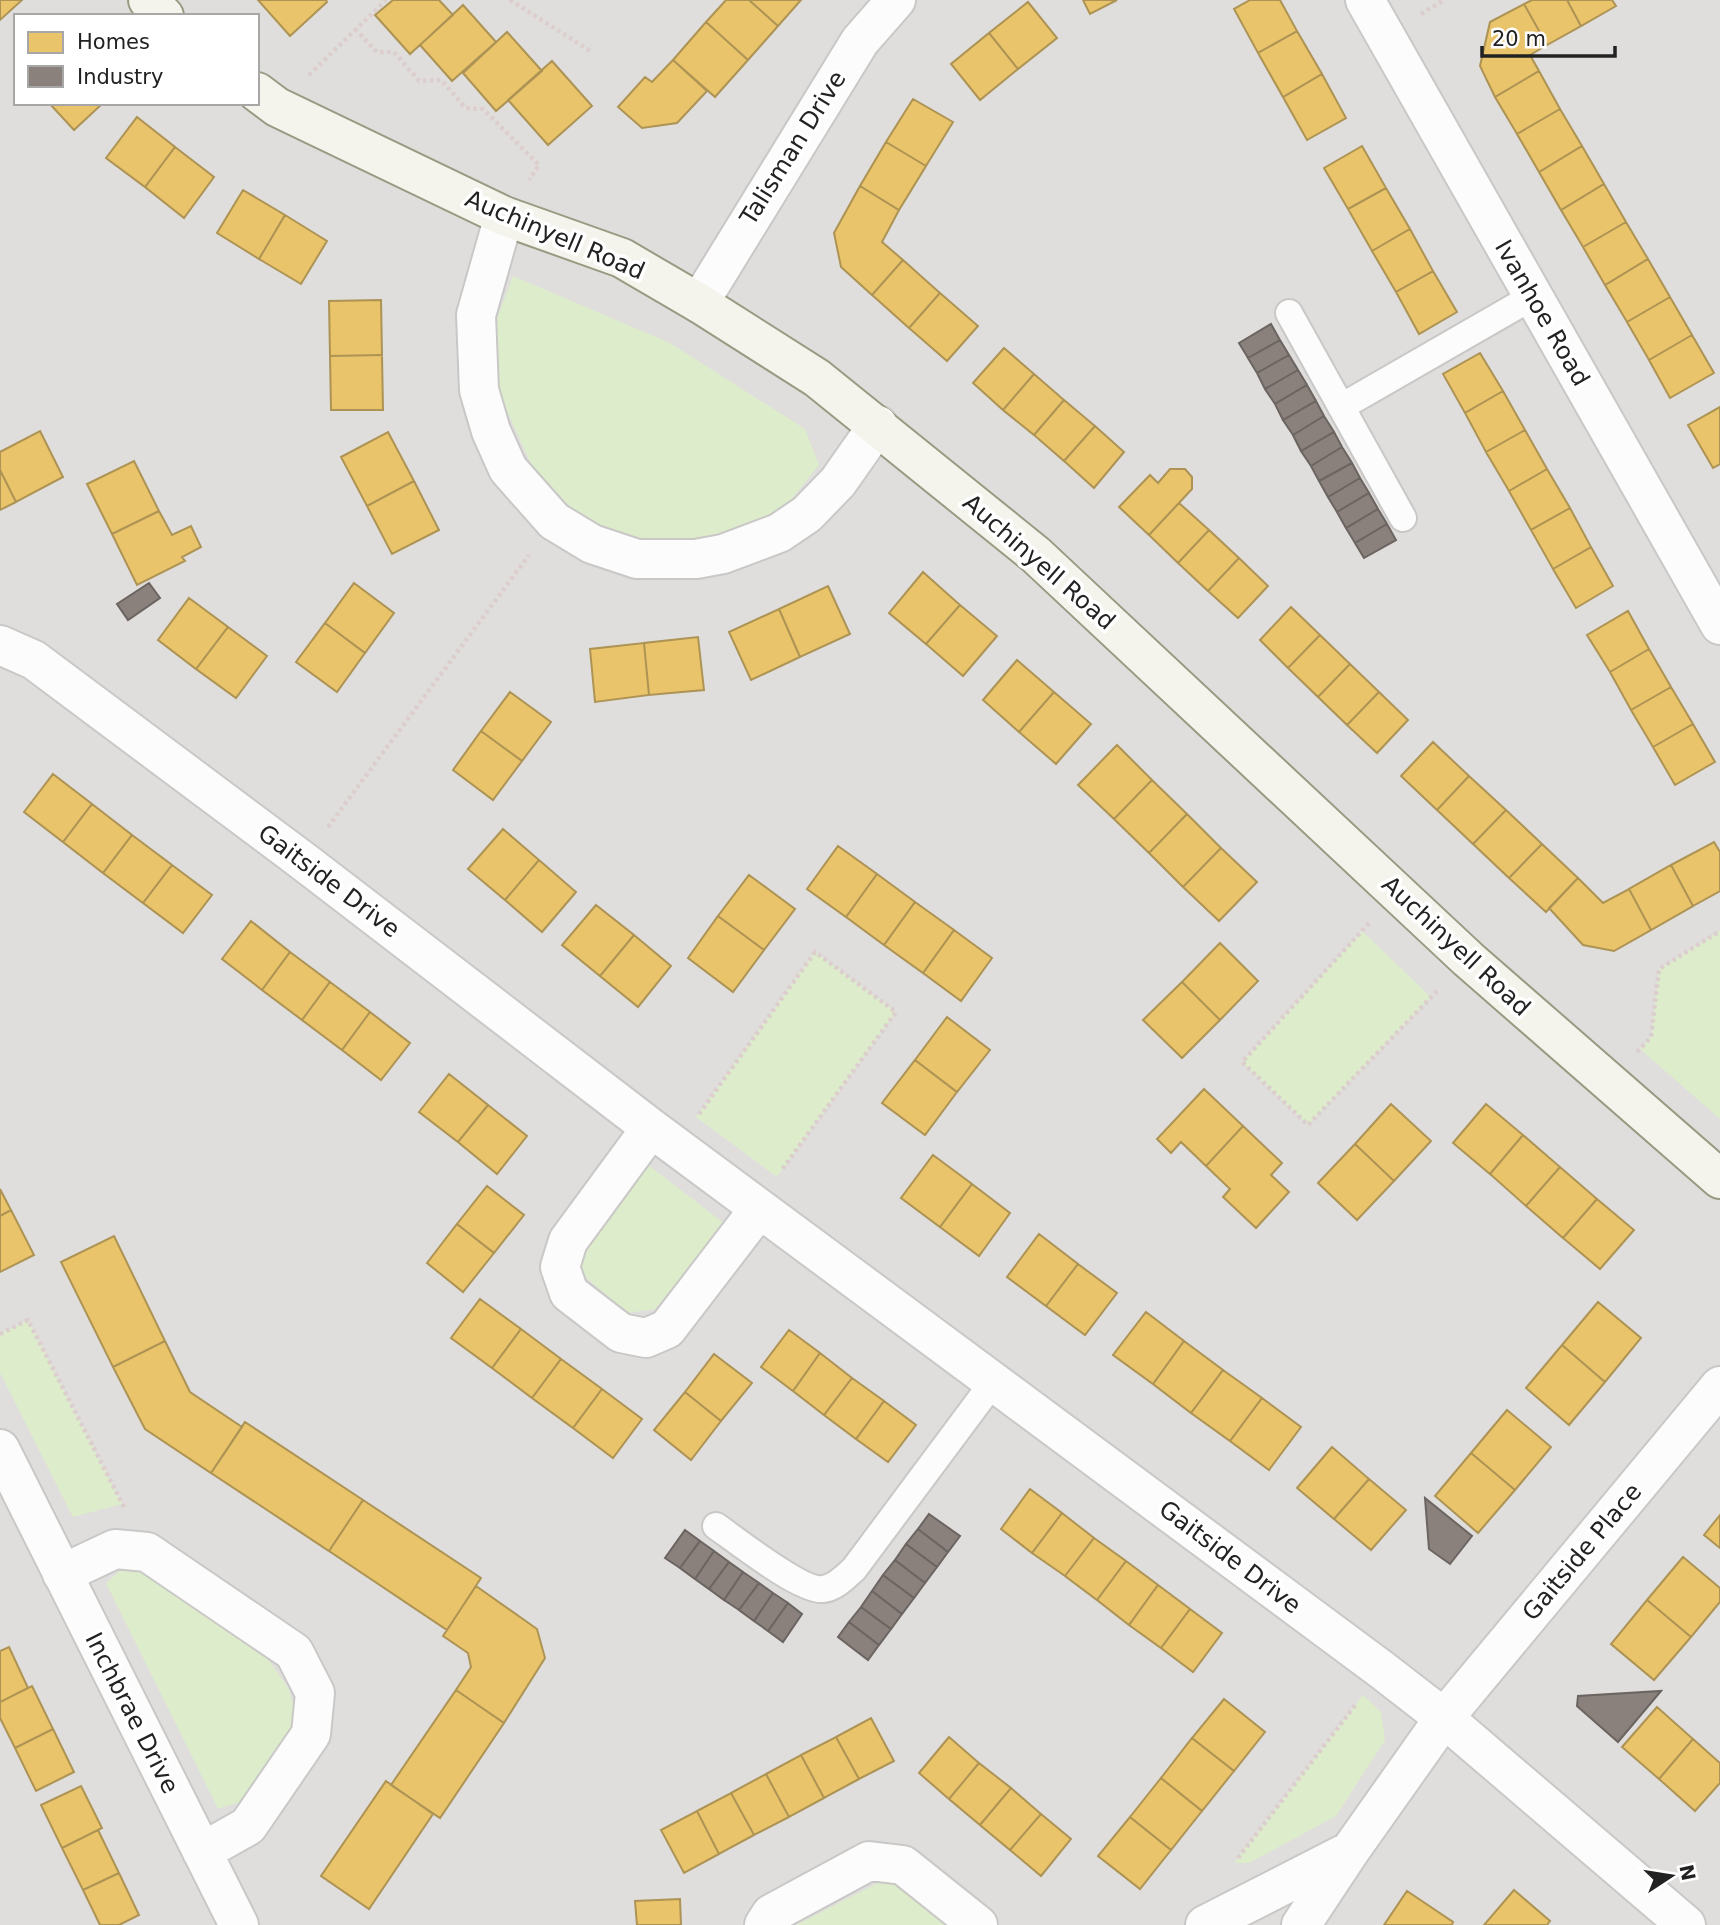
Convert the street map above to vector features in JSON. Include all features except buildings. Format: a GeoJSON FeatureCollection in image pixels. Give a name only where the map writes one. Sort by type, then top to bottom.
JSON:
{"type":"FeatureCollection","features":[{"type":"Feature","properties":{"kind":"street"},"geometry":{"type":"LineString","coordinates":[[148,0],[162,14]]}},
{"type":"Feature","properties":{"kind":"street","name":"Talisman Drive"},"geometry":{"type":"LineString","coordinates":[[699,303],[860,41],[896,0]]}},
{"type":"Feature","properties":{"kind":"street","name":"Ivanhoe Road"},"geometry":{"type":"LineString","coordinates":[[1365,0],[1720,625]]}},
{"type":"Feature","properties":{"kind":"street","name":"Auchinyell Road"},"geometry":{"type":"LineString","coordinates":[[267,100],[504,216],[622,258],[817,378],[1035,554],[1468,959],[1720,1179]]}},
{"type":"Feature","properties":{"kind":"street"},"geometry":{"type":"LineString","coordinates":[[504,216],[476,315],[479,390],[491,431],[508,469],[554,521],[592,544],[637,559],[696,559],[723,554],[779,533],[807,514],[838,482],[878,425]]}},
{"type":"Feature","properties":{"kind":"street","name":"Gaitside Drive"},"geometry":{"type":"LineString","coordinates":[[0,645],[34,660],[303,861],[759,1209],[1382,1670],[1444,1718],[1686,1925]]}},
{"type":"Feature","properties":{"kind":"street"},"geometry":{"type":"LineString","coordinates":[[663,1137],[568,1241],[560,1268],[569,1293],[621,1334],[646,1338],[667,1329],[759,1209]]}},
{"type":"Feature","properties":{"kind":"street","name":"Gaitside Place"},"geometry":{"type":"LineString","coordinates":[[1301,1925],[1444,1718],[1720,1386]]}},
{"type":"Feature","properties":{"kind":"street","name":"Inchbrae Drive"},"geometry":{"type":"LineString","coordinates":[[0,1449],[239,1925]]}},
{"type":"Feature","properties":{"kind":"street"},"geometry":{"type":"LineString","coordinates":[[62,1574],[115,1549],[147,1552],[295,1652],[315,1693],[311,1734],[248,1826],[202,1852]]}},
{"type":"Feature","properties":{"kind":"street"},"geometry":{"type":"LineString","coordinates":[[1205,1925],[1350,1851]]}},
{"type":"Feature","properties":{"kind":"street"},"geometry":{"type":"LineString","coordinates":[[764,1925],[771,1914],[869,1861],[903,1864],[978,1925]]}},
{"type":"Feature","properties":{"kind":"lane"},"geometry":{"type":"LineString","coordinates":[[1341,407],[1534,296]]}},
{"type":"Feature","properties":{"kind":"lane"},"geometry":{"type":"LineString","coordinates":[[1289,313],[1403,518]]}},
{"type":"Feature","properties":{"kind":"lane"},"geometry":{"type":"LineString","coordinates":[[716,1526],[803,1586],[822,1590],[839,1582],[854,1569],[994,1381]]}},
{"type":"Feature","properties":{"kind":"path"},"geometry":{"type":"LineString","coordinates":[[267,100],[355,29],[386,0]]}},
{"type":"Feature","properties":{"kind":"path"},"geometry":{"type":"LineString","coordinates":[[510,0],[592,52]]}},
{"type":"Feature","properties":{"kind":"path"},"geometry":{"type":"LineString","coordinates":[[355,29],[377,52],[394,52],[419,81],[441,80],[466,108],[483,108],[539,165],[504,216]]}},
{"type":"Feature","properties":{"kind":"path"},"geometry":{"type":"LineString","coordinates":[[303,861],[554,521]]}},
{"type":"Feature","properties":{"kind":"path"},"geometry":{"type":"LineString","coordinates":[[1397,892],[1242,1062],[1308,1125],[1468,959]]}},
{"type":"Feature","properties":{"kind":"path"},"geometry":{"type":"LineString","coordinates":[[1608,1083],[1651,1037],[1659,970],[1720,931]]}},
{"type":"Feature","properties":{"kind":"path"},"geometry":{"type":"LineString","coordinates":[[663,1137],[816,952],[896,1012],[777,1177],[759,1209]]}},
{"type":"Feature","properties":{"kind":"path"},"geometry":{"type":"LineString","coordinates":[[0,1335],[28,1320],[147,1552]]}},
{"type":"Feature","properties":{"kind":"path"},"geometry":{"type":"LineString","coordinates":[[1240,1907],[1234,1863],[1382,1670]]}},
{"type":"Feature","properties":{"kind":"shaded area"},"geometry":{"type":"Polygon","coordinates":[[[0,0],[1720,0],[1720,1925],[0,1925],[0,0]]]}},
{"type":"Feature","properties":{"kind":"green space"},"geometry":{"type":"Polygon","coordinates":[[[513,276],[670,343],[805,429],[819,465],[782,511],[711,543],[639,544],[580,517],[533,468],[499,394],[496,321],[513,276]]]}},
{"type":"Feature","properties":{"kind":"green space"},"geometry":{"type":"Polygon","coordinates":[[[1362,931],[1431,997],[1308,1125],[1242,1062],[1362,931]]]}},
{"type":"Feature","properties":{"kind":"green space"},"geometry":{"type":"Polygon","coordinates":[[[1720,931],[1720,1119],[1640,1049],[1651,1037],[1659,969],[1720,931]]]}},
{"type":"Feature","properties":{"kind":"green space"},"geometry":{"type":"Polygon","coordinates":[[[815,952],[896,1012],[777,1177],[696,1117],[815,952]]]}},
{"type":"Feature","properties":{"kind":"green space"},"geometry":{"type":"Polygon","coordinates":[[[647,1164],[725,1224],[655,1309],[627,1313],[582,1274],[581,1246],[647,1164]]]}},
{"type":"Feature","properties":{"kind":"green space"},"geometry":{"type":"Polygon","coordinates":[[[28,1320],[122,1504],[73,1517],[0,1373],[0,1334],[28,1320]]]}},
{"type":"Feature","properties":{"kind":"green space"},"geometry":{"type":"Polygon","coordinates":[[[123,1568],[142,1571],[265,1655],[289,1689],[298,1724],[250,1799],[218,1809],[106,1583],[123,1568]]]}},
{"type":"Feature","properties":{"kind":"green space"},"geometry":{"type":"Polygon","coordinates":[[[1363,1695],[1381,1712],[1385,1740],[1336,1816],[1249,1863],[1234,1863],[1363,1695]]]}},
{"type":"Feature","properties":{"kind":"green space"},"geometry":{"type":"Polygon","coordinates":[[[880,1882],[907,1886],[955,1925],[796,1925],[880,1882]]]}}]}
